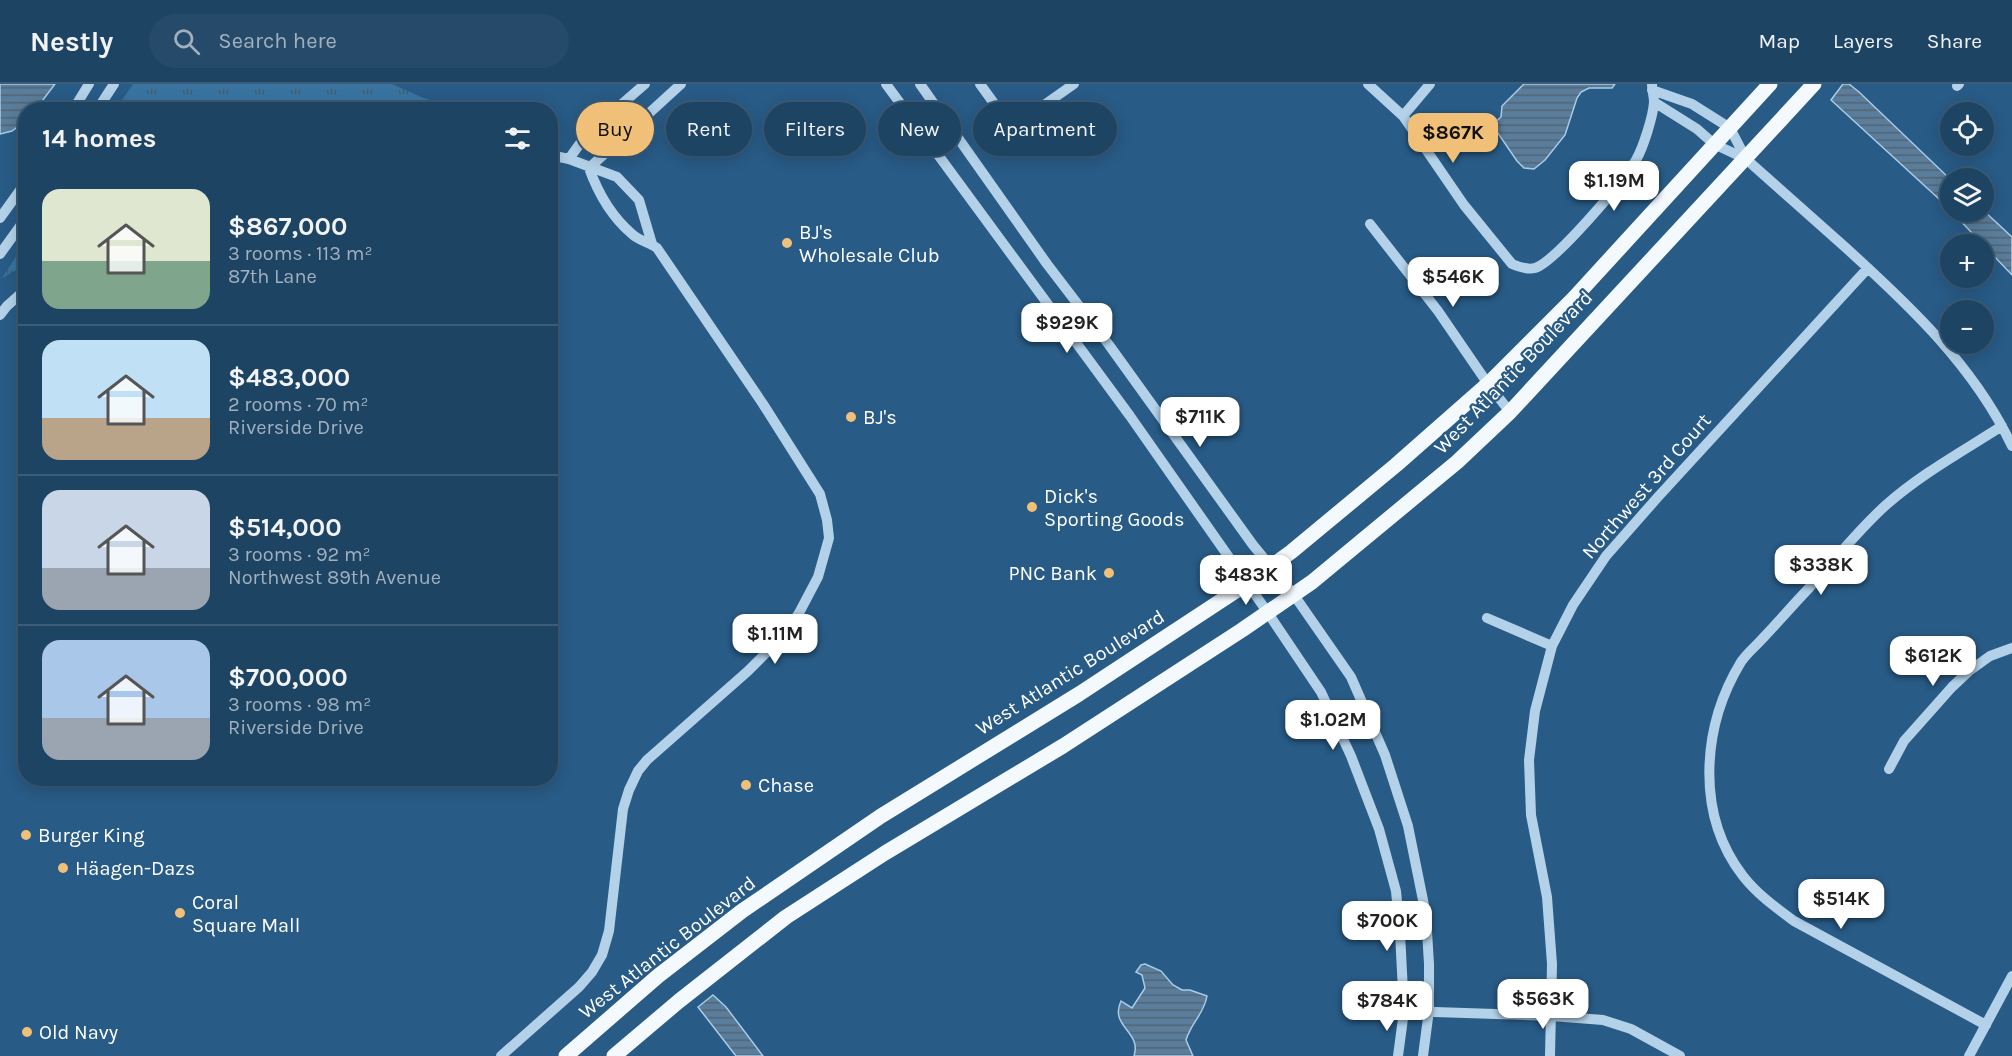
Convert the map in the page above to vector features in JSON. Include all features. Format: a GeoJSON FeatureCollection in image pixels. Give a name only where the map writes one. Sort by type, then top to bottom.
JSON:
{"type":"FeatureCollection","features":[{"type":"Feature","properties":{"kind":"main road","name":"West Atlantic Boulevard"},"geometry":{"type":"LineString","coordinates":[[566,1056],[658,976],[742,910],[881,816],[1079,694],[1248,583],[1291,552],[1396,465],[1488,384],[1574,298],[1770,84]]}},
{"type":"Feature","properties":{"kind":"main road","name":"West Atlantic Boulevard"},"geometry":{"type":"LineString","coordinates":[[614,1056],[679,1001],[786,917],[1063,746],[1312,582],[1457,462],[1509,412],[1814,84]]}},
{"type":"Feature","properties":{"kind":"street"},"geometry":{"type":"LineString","coordinates":[[78,102],[89,84]]}},
{"type":"Feature","properties":{"kind":"street"},"geometry":{"type":"LineString","coordinates":[[102,102],[114,84]]}},
{"type":"Feature","properties":{"kind":"street"},"geometry":{"type":"LineString","coordinates":[[569,159],[586,135],[645,84]]}},
{"type":"Feature","properties":{"kind":"street"},"geometry":{"type":"LineString","coordinates":[[589,168],[681,84]]}},
{"type":"Feature","properties":{"kind":"street"},"geometry":{"type":"LineString","coordinates":[[886,84],[1131,416],[1321,692],[1351,756],[1379,829],[1396,891],[1404,1011],[1398,1056]]}},
{"type":"Feature","properties":{"kind":"street"},"geometry":{"type":"LineString","coordinates":[[920,84],[1047,264],[1270,566],[1294,595],[1351,677],[1385,755],[1408,826],[1426,915],[1429,1010],[1423,1056]]}},
{"type":"Feature","properties":{"kind":"street"},"geometry":{"type":"LineString","coordinates":[[980,84],[1001,113],[1014,120],[1027,117],[1074,84]]}},
{"type":"Feature","properties":{"kind":"street"},"geometry":{"type":"LineString","coordinates":[[1368,84],[1403,116],[1464,205],[1512,264],[1523,268],[1534,268],[1546,262],[1595,213],[1619,185],[1637,159],[1654,102],[1652,87]]}},
{"type":"Feature","properties":{"kind":"street"},"geometry":{"type":"LineString","coordinates":[[1403,116],[1430,84]]}},
{"type":"Feature","properties":{"kind":"street"},"geometry":{"type":"LineString","coordinates":[[1652,87],[1692,104],[1730,128],[1746,159]]}},
{"type":"Feature","properties":{"kind":"street"},"geometry":{"type":"LineString","coordinates":[[1654,102],[1697,129],[1714,144],[1746,159],[1915,311],[1961,364],[2002,426],[2012,446]]}},
{"type":"Feature","properties":{"kind":"street"},"geometry":{"type":"LineString","coordinates":[[558,157],[617,177],[639,200],[652,244]]}},
{"type":"Feature","properties":{"kind":"street"},"geometry":{"type":"LineString","coordinates":[[501,1056],[579,987],[592,972],[602,955],[609,931],[623,809],[628,790],[638,771],[689,721],[748,671],[784,634],[813,588],[829,538],[820,494],[763,404],[657,248],[634,236],[614,214],[598,192],[589,168]]}},
{"type":"Feature","properties":{"kind":"street"},"geometry":{"type":"LineString","coordinates":[[0,218],[18,193]]}},
{"type":"Feature","properties":{"kind":"street"},"geometry":{"type":"LineString","coordinates":[[1370,224],[1438,311],[1509,412]]}},
{"type":"Feature","properties":{"kind":"street"},"geometry":{"type":"LineString","coordinates":[[0,254],[18,229]]}},
{"type":"Feature","properties":{"kind":"street","name":"Northwest 3rd Court"},"geometry":{"type":"LineString","coordinates":[[1550,1056],[1552,964],[1547,897],[1532,815],[1529,760],[1535,711],[1552,645],[1573,605],[1606,556],[1868,268]]}},
{"type":"Feature","properties":{"kind":"street"},"geometry":{"type":"LineString","coordinates":[[0,315],[18,296]]}},
{"type":"Feature","properties":{"kind":"street"},"geometry":{"type":"LineString","coordinates":[[1986,1025],[1794,921],[1766,901],[1742,875],[1724,843],[1714,814],[1709,780],[1712,732],[1723,695],[1743,660],[1886,506],[1928,473],[2002,426]]}},
{"type":"Feature","properties":{"kind":"street"},"geometry":{"type":"LineString","coordinates":[[1488,618],[1552,645]]}},
{"type":"Feature","properties":{"kind":"street"},"geometry":{"type":"LineString","coordinates":[[1889,769],[1904,741],[1952,687],[1990,656],[2012,648]]}},
{"type":"Feature","properties":{"kind":"street"},"geometry":{"type":"LineString","coordinates":[[1969,1056],[2012,976]]}},
{"type":"Feature","properties":{"kind":"street"},"geometry":{"type":"LineString","coordinates":[[1404,1011],[1429,1010],[1603,1020],[1631,1029],[1680,1056]]}},
{"type":"Feature","properties":{"kind":"green space"},"geometry":{"type":"Polygon","coordinates":[[[133,84],[392,84],[436,102],[121,102],[133,84]]]}},
{"type":"Feature","properties":{"kind":"green space"},"geometry":{"type":"Polygon","coordinates":[[[18,254],[18,269],[2,278],[18,254]]]}},
{"type":"Feature","properties":{"kind":"shaded area"},"geometry":{"type":"Polygon","coordinates":[[[0,84],[55,84],[41,102],[18,102],[18,126],[12,131],[0,134],[0,84]]]}},
{"type":"Feature","properties":{"kind":"shaded area"},"geometry":{"type":"Polygon","coordinates":[[[1524,84],[1615,84],[1612,88],[1589,88],[1581,92],[1565,135],[1545,160],[1534,169],[1524,168],[1517,161],[1493,126],[1501,117],[1502,106],[1524,84]]]}},
{"type":"Feature","properties":{"kind":"shaded area"},"geometry":{"type":"Polygon","coordinates":[[[1843,84],[1849,84],[1859,92],[1940,169],[1940,200],[1831,100],[1843,84]]]}},
{"type":"Feature","properties":{"kind":"shaded area"},"geometry":{"type":"Polygon","coordinates":[[[1994,220],[2012,237],[2012,275],[1994,256],[1994,234],[1973,234],[1962,222],[1994,220]]]}},
{"type":"Feature","properties":{"kind":"shaded area"},"geometry":{"type":"Polygon","coordinates":[[[1145,964],[1161,971],[1173,985],[1182,990],[1190,990],[1207,996],[1186,1040],[1193,1056],[1134,1056],[1134,1041],[1122,1023],[1118,1010],[1121,1001],[1132,1008],[1145,988],[1142,975],[1136,972],[1141,965],[1145,964]]]}},
{"type":"Feature","properties":{"kind":"shaded area"},"geometry":{"type":"Polygon","coordinates":[[[713,995],[726,1007],[763,1056],[736,1056],[698,1007],[713,995]]]}},
{"type":"Feature","properties":{"kind":"place","name":"BJ's Wholesale Club"},"geometry":{"type":"Point","coordinates":[787,243]}},
{"type":"Feature","properties":{"kind":"place","name":"BJ's"},"geometry":{"type":"Point","coordinates":[851,417]}},
{"type":"Feature","properties":{"kind":"place","name":"Dick's Sporting Goods"},"geometry":{"type":"Point","coordinates":[1032,507]}},
{"type":"Feature","properties":{"kind":"place","name":"PNC Bank"},"geometry":{"type":"Point","coordinates":[1109,573]}},
{"type":"Feature","properties":{"kind":"place","name":"Chase"},"geometry":{"type":"Point","coordinates":[746,785]}},
{"type":"Feature","properties":{"kind":"place","name":"Burger King"},"geometry":{"type":"Point","coordinates":[26,835]}},
{"type":"Feature","properties":{"kind":"place","name":"Häagen-Dazs"},"geometry":{"type":"Point","coordinates":[63,868]}},
{"type":"Feature","properties":{"kind":"place","name":"Coral Square Mall"},"geometry":{"type":"Point","coordinates":[180,913]}},
{"type":"Feature","properties":{"kind":"place","name":"Old Navy"},"geometry":{"type":"Point","coordinates":[27,1032]}}]}
